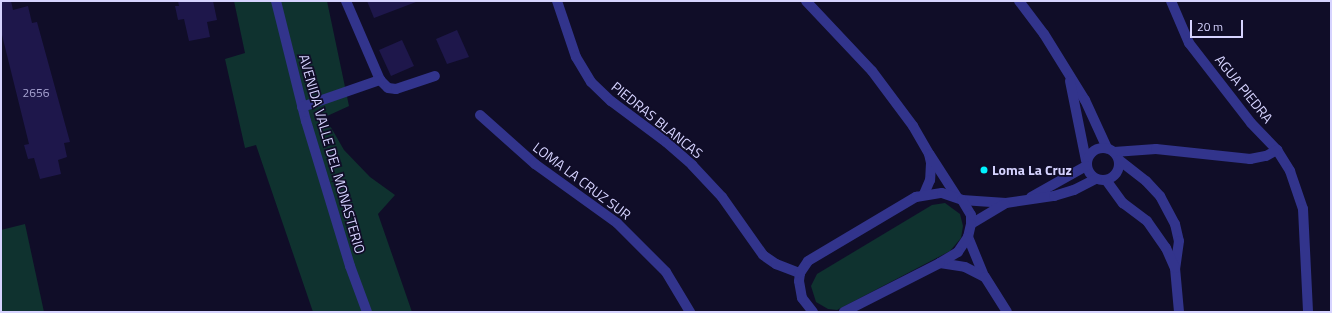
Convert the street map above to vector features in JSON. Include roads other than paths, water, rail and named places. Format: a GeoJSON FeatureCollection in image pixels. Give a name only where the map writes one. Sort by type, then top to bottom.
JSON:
{"type":"FeatureCollection","features":[{"type":"Feature","properties":{"kind":"street","name":"AVENIDA VALLE DEL MONASTERIO"},"geometry":{"type":"LineString","coordinates":[[276,1],[302,107],[350,266],[367,312]]}},
{"type":"Feature","properties":{"kind":"street"},"geometry":{"type":"LineString","coordinates":[[346,1],[380,80],[388,88],[396,90],[435,76]]}},
{"type":"Feature","properties":{"kind":"street","name":"PIEDRAS BLANCAS"},"geometry":{"type":"LineString","coordinates":[[557,1],[576,57],[591,82],[611,101],[666,142],[692,165],[733,211],[763,255],[776,264],[800,273]]}},
{"type":"Feature","properties":{"kind":"street"},"geometry":{"type":"LineString","coordinates":[[806,1],[872,71],[909,120],[929,154],[959,198],[968,208],[971,224],[968,237],[958,252],[940,263],[844,312]]}},
{"type":"Feature","properties":{"kind":"street"},"geometry":{"type":"LineString","coordinates":[[1019,1],[1044,34],[1091,111],[1113,153],[1146,181],[1169,210],[1179,241],[1175,268],[1179,312]]}},
{"type":"Feature","properties":{"kind":"street","name":"AGUA PIEDRA"},"geometry":{"type":"LineString","coordinates":[[1171,1],[1189,43],[1251,123],[1277,150],[1290,171],[1303,210],[1308,312]]}},
{"type":"Feature","properties":{"kind":"street"},"geometry":{"type":"LineString","coordinates":[[1070,78],[1086,163],[1123,203],[1147,221],[1166,248],[1175,268]]}},
{"type":"Feature","properties":{"kind":"street"},"geometry":{"type":"LineString","coordinates":[[302,107],[380,80]]}},
{"type":"Feature","properties":{"kind":"street","name":"LOMA LA CRUZ SUR"},"geometry":{"type":"LineString","coordinates":[[480,115],[535,164],[617,223],[666,272],[690,312]]}},
{"type":"Feature","properties":{"kind":"street"},"geometry":{"type":"LineString","coordinates":[[1030,198],[1086,163],[1097,148],[1113,153],[1156,149],[1250,158],[1266,156],[1277,150]]}},
{"type":"Feature","properties":{"kind":"street"},"geometry":{"type":"LineString","coordinates":[[813,312],[806,305],[800,290],[800,273],[808,261],[924,194],[942,193],[959,198],[1006,203],[1030,198],[1064,194],[1115,175],[1113,153]]}},
{"type":"Feature","properties":{"kind":"street"},"geometry":{"type":"LineString","coordinates":[[924,194],[932,170],[929,154]]}},
{"type":"Feature","properties":{"kind":"street"},"geometry":{"type":"LineString","coordinates":[[971,224],[1006,203]]}},
{"type":"Feature","properties":{"kind":"street"},"geometry":{"type":"LineString","coordinates":[[968,237],[984,277],[1007,312]]}},
{"type":"Feature","properties":{"kind":"street"},"geometry":{"type":"LineString","coordinates":[[940,263],[965,267],[984,277]]}},
{"type":"Feature","properties":{"kind":"place","name":"Loma La Cruz"},"geometry":{"type":"Point","coordinates":[984,170]}}]}
